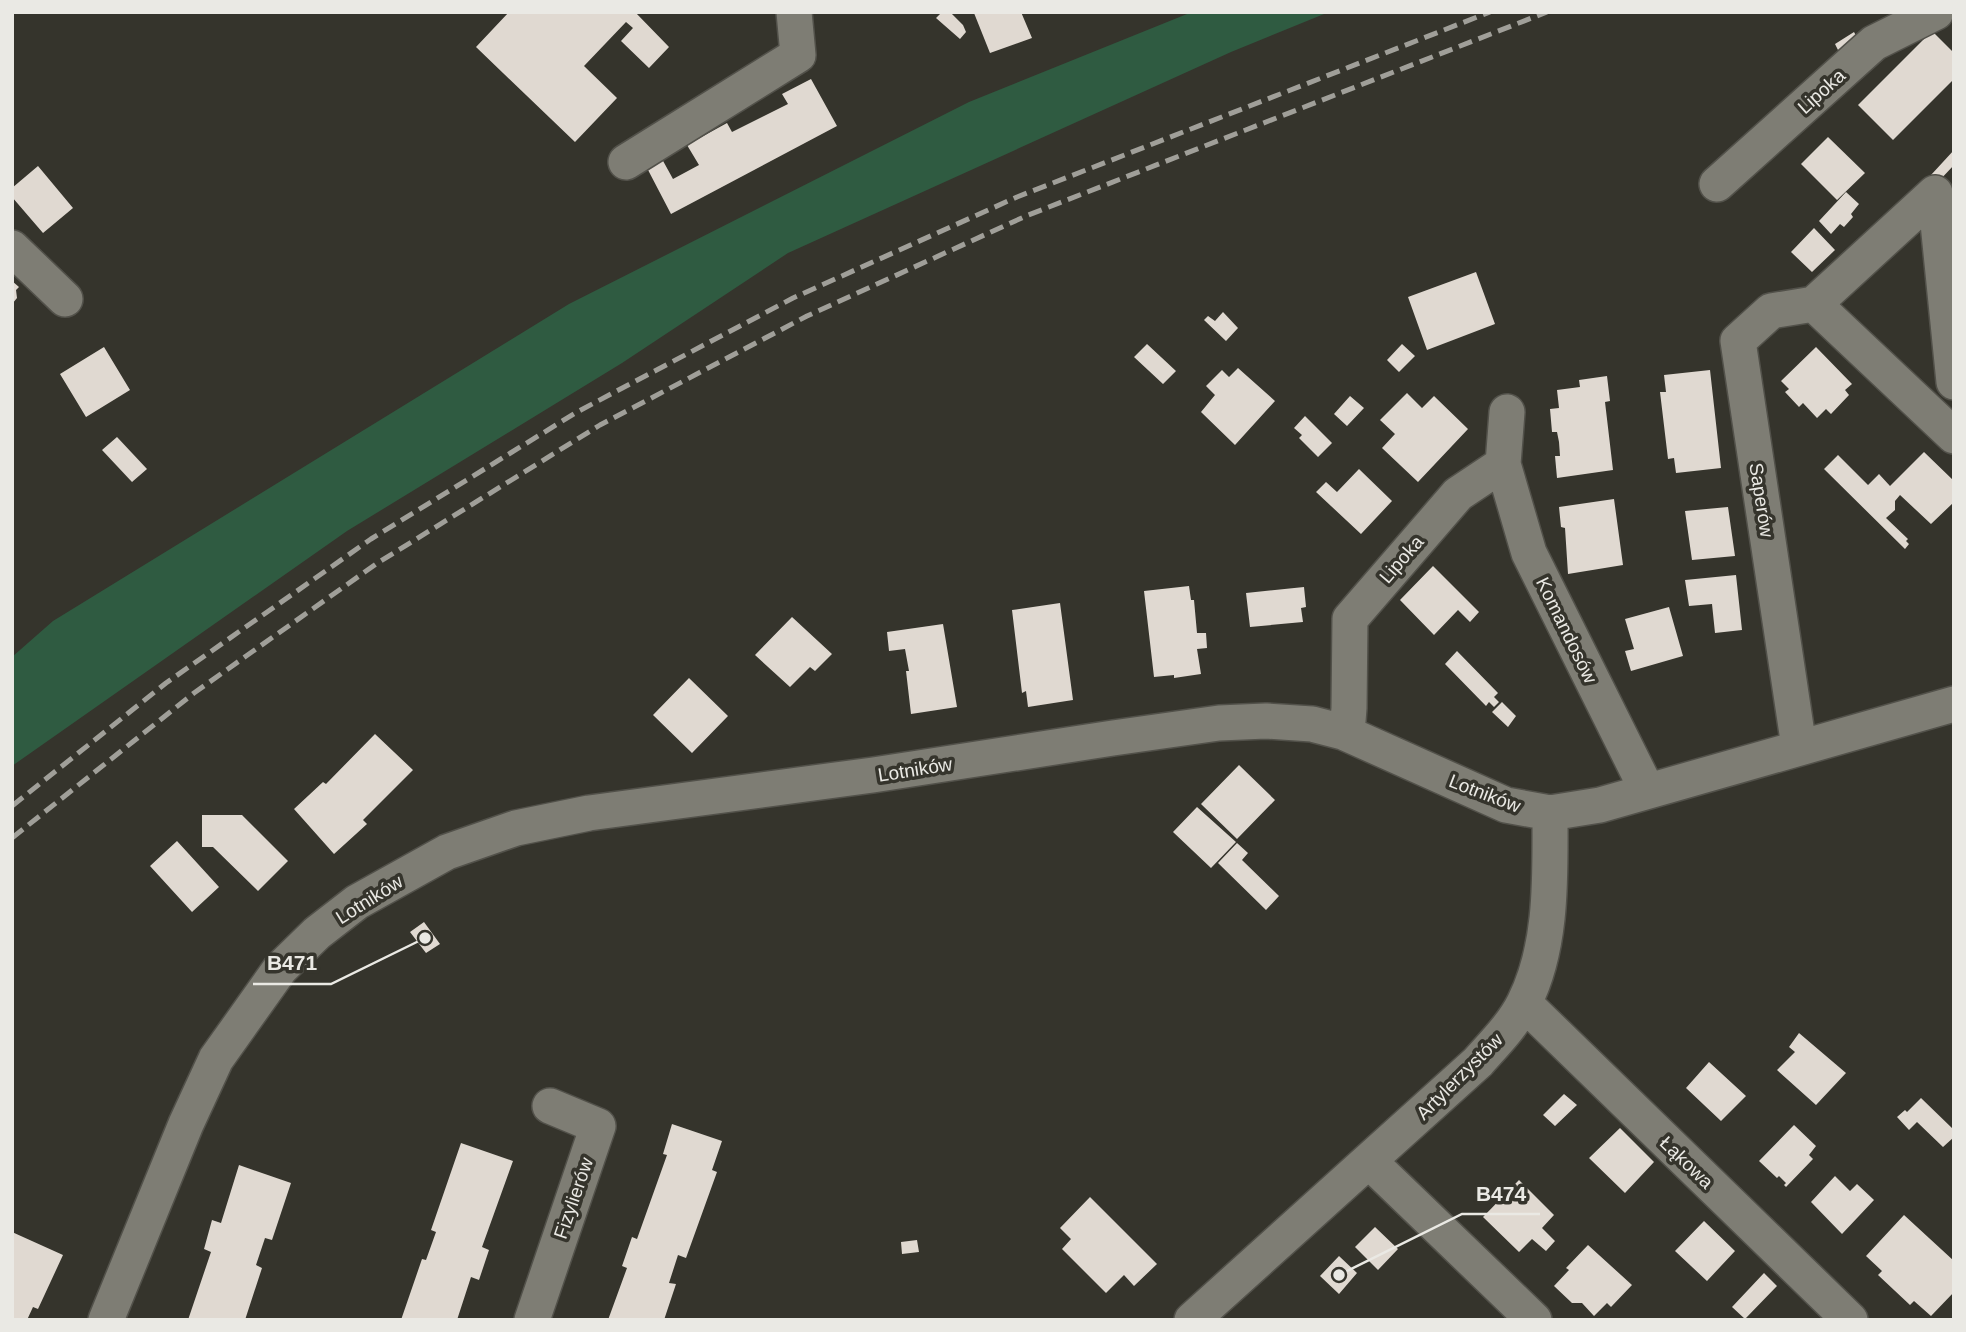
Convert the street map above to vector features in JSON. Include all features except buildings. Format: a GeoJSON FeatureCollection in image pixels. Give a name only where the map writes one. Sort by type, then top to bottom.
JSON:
{"type":"FeatureCollection","features":[{"type":"Feature","properties":{"kind":"street"},"geometry":{"type":"LineString","coordinates":[[626,162],[798,55],[794,12]]}},
{"type":"Feature","properties":{"kind":"street","name":"Lipoka"},"geometry":{"type":"LineString","coordinates":[[1717,184],[1874,43],[1936,12]]}},
{"type":"Feature","properties":{"kind":"street"},"geometry":{"type":"LineString","coordinates":[[1954,382],[1935,193],[1814,304],[1954,436]]}},
{"type":"Feature","properties":{"kind":"street"},"geometry":{"type":"LineString","coordinates":[[12,248],[65,299]]}},
{"type":"Feature","properties":{"kind":"street","name":"Saperów"},"geometry":{"type":"LineString","coordinates":[[1799,747],[1738,341],[1771,311],[1814,304]]}},
{"type":"Feature","properties":{"kind":"street"},"geometry":{"type":"LineString","coordinates":[[1503,464],[1507,412]]}},
{"type":"Feature","properties":{"kind":"street","name":"Lipoka"},"geometry":{"type":"LineString","coordinates":[[1343,732],[1348,721],[1349,708],[1350,619],[1458,494],[1503,464]]}},
{"type":"Feature","properties":{"kind":"street","name":"Komandosów"},"geometry":{"type":"LineString","coordinates":[[1503,464],[1529,553],[1647,790]]}},
{"type":"Feature","properties":{"kind":"street","name":"Lotników"},"geometry":{"type":"LineString","coordinates":[[106,1320],[186,1124],[216,1059],[280,969],[317,933],[357,902],[447,852],[516,828],[589,813],[873,775],[1166,730],[1219,723],[1266,721],[1312,724],[1343,732],[1506,805],[1550,813],[1600,805],[1954,704]]}},
{"type":"Feature","properties":{"kind":"street","name":"Artylerzystów"},"geometry":{"type":"LineString","coordinates":[[1192,1320],[1370,1162],[1478,1062],[1503,1034],[1524,1003],[1538,963],[1547,921],[1550,813]]}},
{"type":"Feature","properties":{"kind":"street","name":"Łąkowa"},"geometry":{"type":"LineString","coordinates":[[1524,1003],[1850,1320]]}},
{"type":"Feature","properties":{"kind":"street","name":"Fizylierów"},"geometry":{"type":"LineString","coordinates":[[532,1320],[598,1126],[550,1106]]}},
{"type":"Feature","properties":{"kind":"street"},"geometry":{"type":"LineString","coordinates":[[1370,1162],[1534,1320]]}},
{"type":"Feature","properties":{"kind":"green space"},"geometry":{"type":"Polygon","coordinates":[[[1192,12],[1329,12],[1231,52],[788,253],[622,363],[347,531],[12,766],[12,657],[53,621],[569,304],[969,102],[1192,12]]]}},
{"type":"Feature","properties":{"kind":"railway"},"geometry":{"type":"LineString","coordinates":[[12,806],[166,683],[371,539],[577,412],[793,298],[1017,197],[1490,12]]}},
{"type":"Feature","properties":{"kind":"railway"},"geometry":{"type":"LineString","coordinates":[[12,838],[194,693],[376,564],[600,425],[807,316],[1026,216],[1547,12]]}},
{"type":"Feature","properties":{"kind":"place","name":"B471"},"geometry":{"type":"Point","coordinates":[425,938]}},
{"type":"Feature","properties":{"kind":"place","name":"B474"},"geometry":{"type":"Point","coordinates":[1339,1275]}}]}
